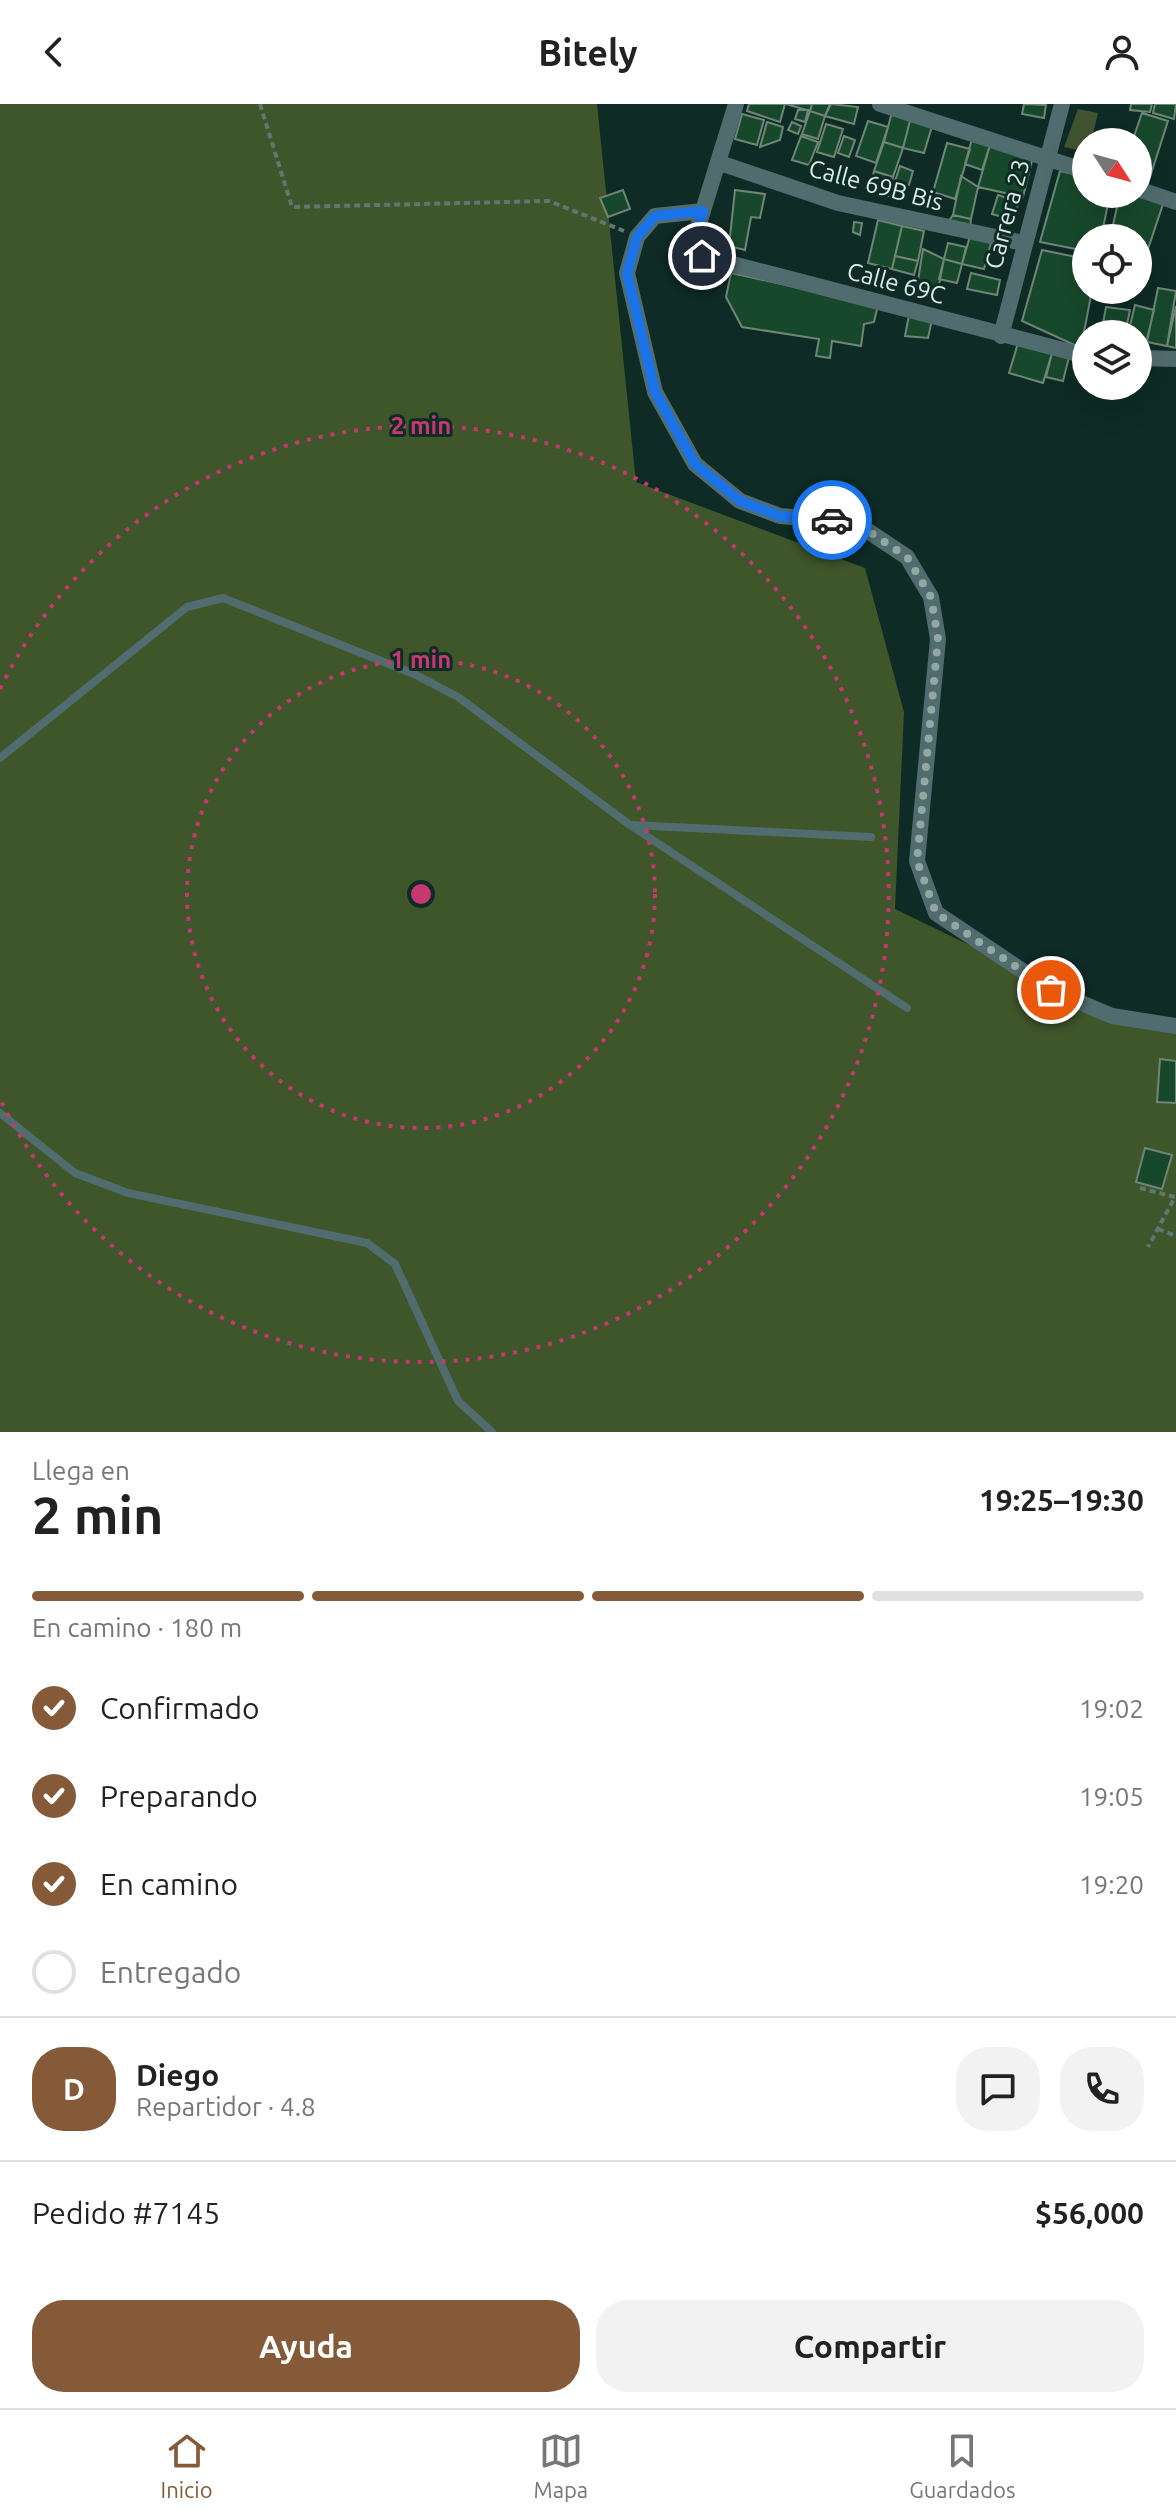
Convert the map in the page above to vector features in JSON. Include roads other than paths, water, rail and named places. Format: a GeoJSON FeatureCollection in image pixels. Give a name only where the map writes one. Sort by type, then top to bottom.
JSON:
{"type":"FeatureCollection","features":[{"type":"Feature","properties":{"kind":"street"},"geometry":{"type":"LineString","coordinates":[[736,104],[703,211],[655,216],[637,237],[627,273],[655,392],[695,464],[740,501],[780,516],[831,520],[868,531],[907,557],[931,597],[938,639],[917,861],[936,913],[1051,990],[1112,1016],[1176,1026]]}},
{"type":"Feature","properties":{"kind":"street"},"geometry":{"type":"LineString","coordinates":[[880,104],[1072,166]]}},
{"type":"Feature","properties":{"kind":"street","name":"Carrera 23"},"geometry":{"type":"LineString","coordinates":[[1001,336],[1062,104]]}},
{"type":"Feature","properties":{"kind":"street","name":"Calle 69B Bis"},"geometry":{"type":"LineString","coordinates":[[720,163],[838,203],[1023,243]]}},
{"type":"Feature","properties":{"kind":"street"},"geometry":{"type":"LineString","coordinates":[[1152,194],[1176,202]]}},
{"type":"Feature","properties":{"kind":"street","name":"Calle 69C"},"geometry":{"type":"LineString","coordinates":[[703,211],[697,230],[702,256],[1072,353]]}},
{"type":"Feature","properties":{"kind":"street"},"geometry":{"type":"LineString","coordinates":[[1152,358],[1176,359]]}},
{"type":"Feature","properties":{"kind":"lane"},"geometry":{"type":"LineString","coordinates":[[0,758],[187,607],[223,598],[414,674],[458,697],[630,825],[907,1008]]}},
{"type":"Feature","properties":{"kind":"lane"},"geometry":{"type":"LineString","coordinates":[[630,825],[871,837]]}},
{"type":"Feature","properties":{"kind":"lane"},"geometry":{"type":"LineString","coordinates":[[0,1113],[75,1173],[128,1193],[367,1243],[395,1264],[458,1401],[492,1432]]}}]}
